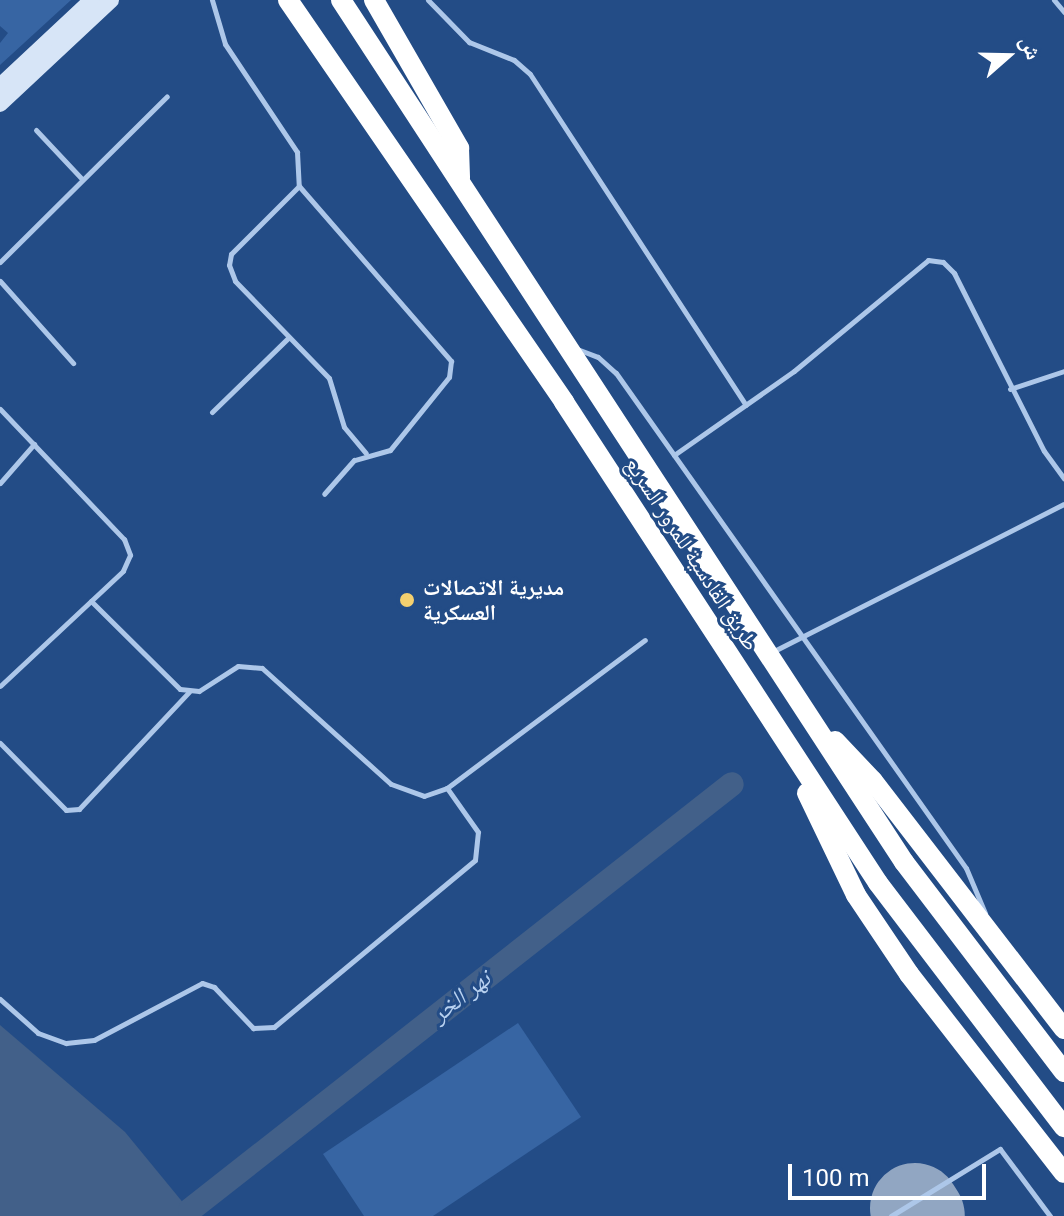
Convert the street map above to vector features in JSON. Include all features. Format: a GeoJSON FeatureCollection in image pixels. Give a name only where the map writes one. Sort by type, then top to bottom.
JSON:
{"type":"FeatureCollection","features":[{"type":"Feature","properties":{"kind":"highway","name":"طريق القادسية للمرور السريع"},"geometry":{"type":"LineString","coordinates":[[341,0],[904,862],[1064,1072]]}},
{"type":"Feature","properties":{"kind":"highway"},"geometry":{"type":"LineString","coordinates":[[374,0],[459,148],[460,178]]}},
{"type":"Feature","properties":{"kind":"highway","name":"طريق القادسية للمرور السريع"},"geometry":{"type":"LineString","coordinates":[[290,4],[564,402],[878,883],[1064,1127]]}},
{"type":"Feature","properties":{"kind":"highway"},"geometry":{"type":"LineString","coordinates":[[799,705],[873,781],[1064,1029]]}},
{"type":"Feature","properties":{"kind":"highway"},"geometry":{"type":"LineString","coordinates":[[774,724],[856,895],[919,987],[1064,1173]]}},
{"type":"Feature","properties":{"kind":"main road"},"geometry":{"type":"LineString","coordinates":[[0,86],[92,0]]}},
{"type":"Feature","properties":{"kind":"main road"},"geometry":{"type":"LineString","coordinates":[[0,104],[111,0]]}},
{"type":"Feature","properties":{"kind":"lane"},"geometry":{"type":"LineString","coordinates":[[212,0],[225,44],[297,152],[299,186],[451,361],[449,377],[390,450],[366,453],[324,494]]}},
{"type":"Feature","properties":{"kind":"lane"},"geometry":{"type":"LineString","coordinates":[[428,0],[455,32],[530,74],[746,405]]}},
{"type":"Feature","properties":{"kind":"lane"},"geometry":{"type":"LineString","coordinates":[[1054,0],[1064,12]]}},
{"type":"Feature","properties":{"kind":"lane"},"geometry":{"type":"LineString","coordinates":[[0,262],[167,96]]}},
{"type":"Feature","properties":{"kind":"lane"},"geometry":{"type":"LineString","coordinates":[[36,130],[82,179]]}},
{"type":"Feature","properties":{"kind":"lane"},"geometry":{"type":"LineString","coordinates":[[299,186],[231,254],[229,265],[235,281],[329,378],[344,427],[366,453]]}},
{"type":"Feature","properties":{"kind":"lane"},"geometry":{"type":"LineString","coordinates":[[674,455],[746,405],[928,260],[943,262],[954,273],[1010,389],[1064,479]]}},
{"type":"Feature","properties":{"kind":"lane"},"geometry":{"type":"LineString","coordinates":[[0,281],[73,363]]}},
{"type":"Feature","properties":{"kind":"lane"},"geometry":{"type":"LineString","coordinates":[[212,412],[289,337]]}},
{"type":"Feature","properties":{"kind":"lane"},"geometry":{"type":"LineString","coordinates":[[570,348],[589,352],[611,367],[966,868],[983,904],[987,930]]}},
{"type":"Feature","properties":{"kind":"lane"},"geometry":{"type":"LineString","coordinates":[[1010,389],[1064,371]]}},
{"type":"Feature","properties":{"kind":"lane"},"geometry":{"type":"LineString","coordinates":[[0,409],[129,549],[127,566],[0,686]]}},
{"type":"Feature","properties":{"kind":"lane"},"geometry":{"type":"LineString","coordinates":[[0,483],[34,444]]}},
{"type":"Feature","properties":{"kind":"lane"},"geometry":{"type":"LineString","coordinates":[[768,654],[1064,504]]}},
{"type":"Feature","properties":{"kind":"lane"},"geometry":{"type":"LineString","coordinates":[[91,601],[176,686],[189,692]]}},
{"type":"Feature","properties":{"kind":"lane"},"geometry":{"type":"LineString","coordinates":[[0,743],[66,810],[79,809],[189,692],[238,666],[257,666],[401,791],[424,796],[447,788],[645,640]]}},
{"type":"Feature","properties":{"kind":"lane"},"geometry":{"type":"LineString","coordinates":[[0,999],[38,1033],[66,1043],[94,1040],[202,983],[214,987],[253,1028],[274,1027],[475,860],[478,832],[447,788]]}},
{"type":"Feature","properties":{"kind":"lane"},"geometry":{"type":"LineString","coordinates":[[891,1216],[1000,1149],[1050,1216]]}},
{"type":"Feature","properties":{"kind":"shaded area"},"geometry":{"type":"Polygon","coordinates":[[[0,0],[71,0],[0,65],[0,43],[8,33],[0,26],[0,0]]]}},
{"type":"Feature","properties":{"kind":"shaded area"},"geometry":{"type":"Polygon","coordinates":[[[518,1023],[581,1117],[433,1216],[364,1216],[323,1154],[518,1023]]]}},
{"type":"Feature","properties":{"kind":"shaded area"},"geometry":{"type":"Polygon","coordinates":[[[0,1025],[125,1132],[194,1216],[0,1216],[0,1025]]]}},
{"type":"Feature","properties":{"kind":"waterway","name":"نهر الخر"},"geometry":{"type":"LineString","coordinates":[[190,1210],[732,784]]}},
{"type":"Feature","properties":{"kind":"runway"},"geometry":{"type":"LineString","coordinates":[[915,1208],[920,1216]]}},
{"type":"Feature","properties":{"kind":"place","name":"مديرية الاتصالات العسكرية"},"geometry":{"type":"Point","coordinates":[407,600]}}]}
